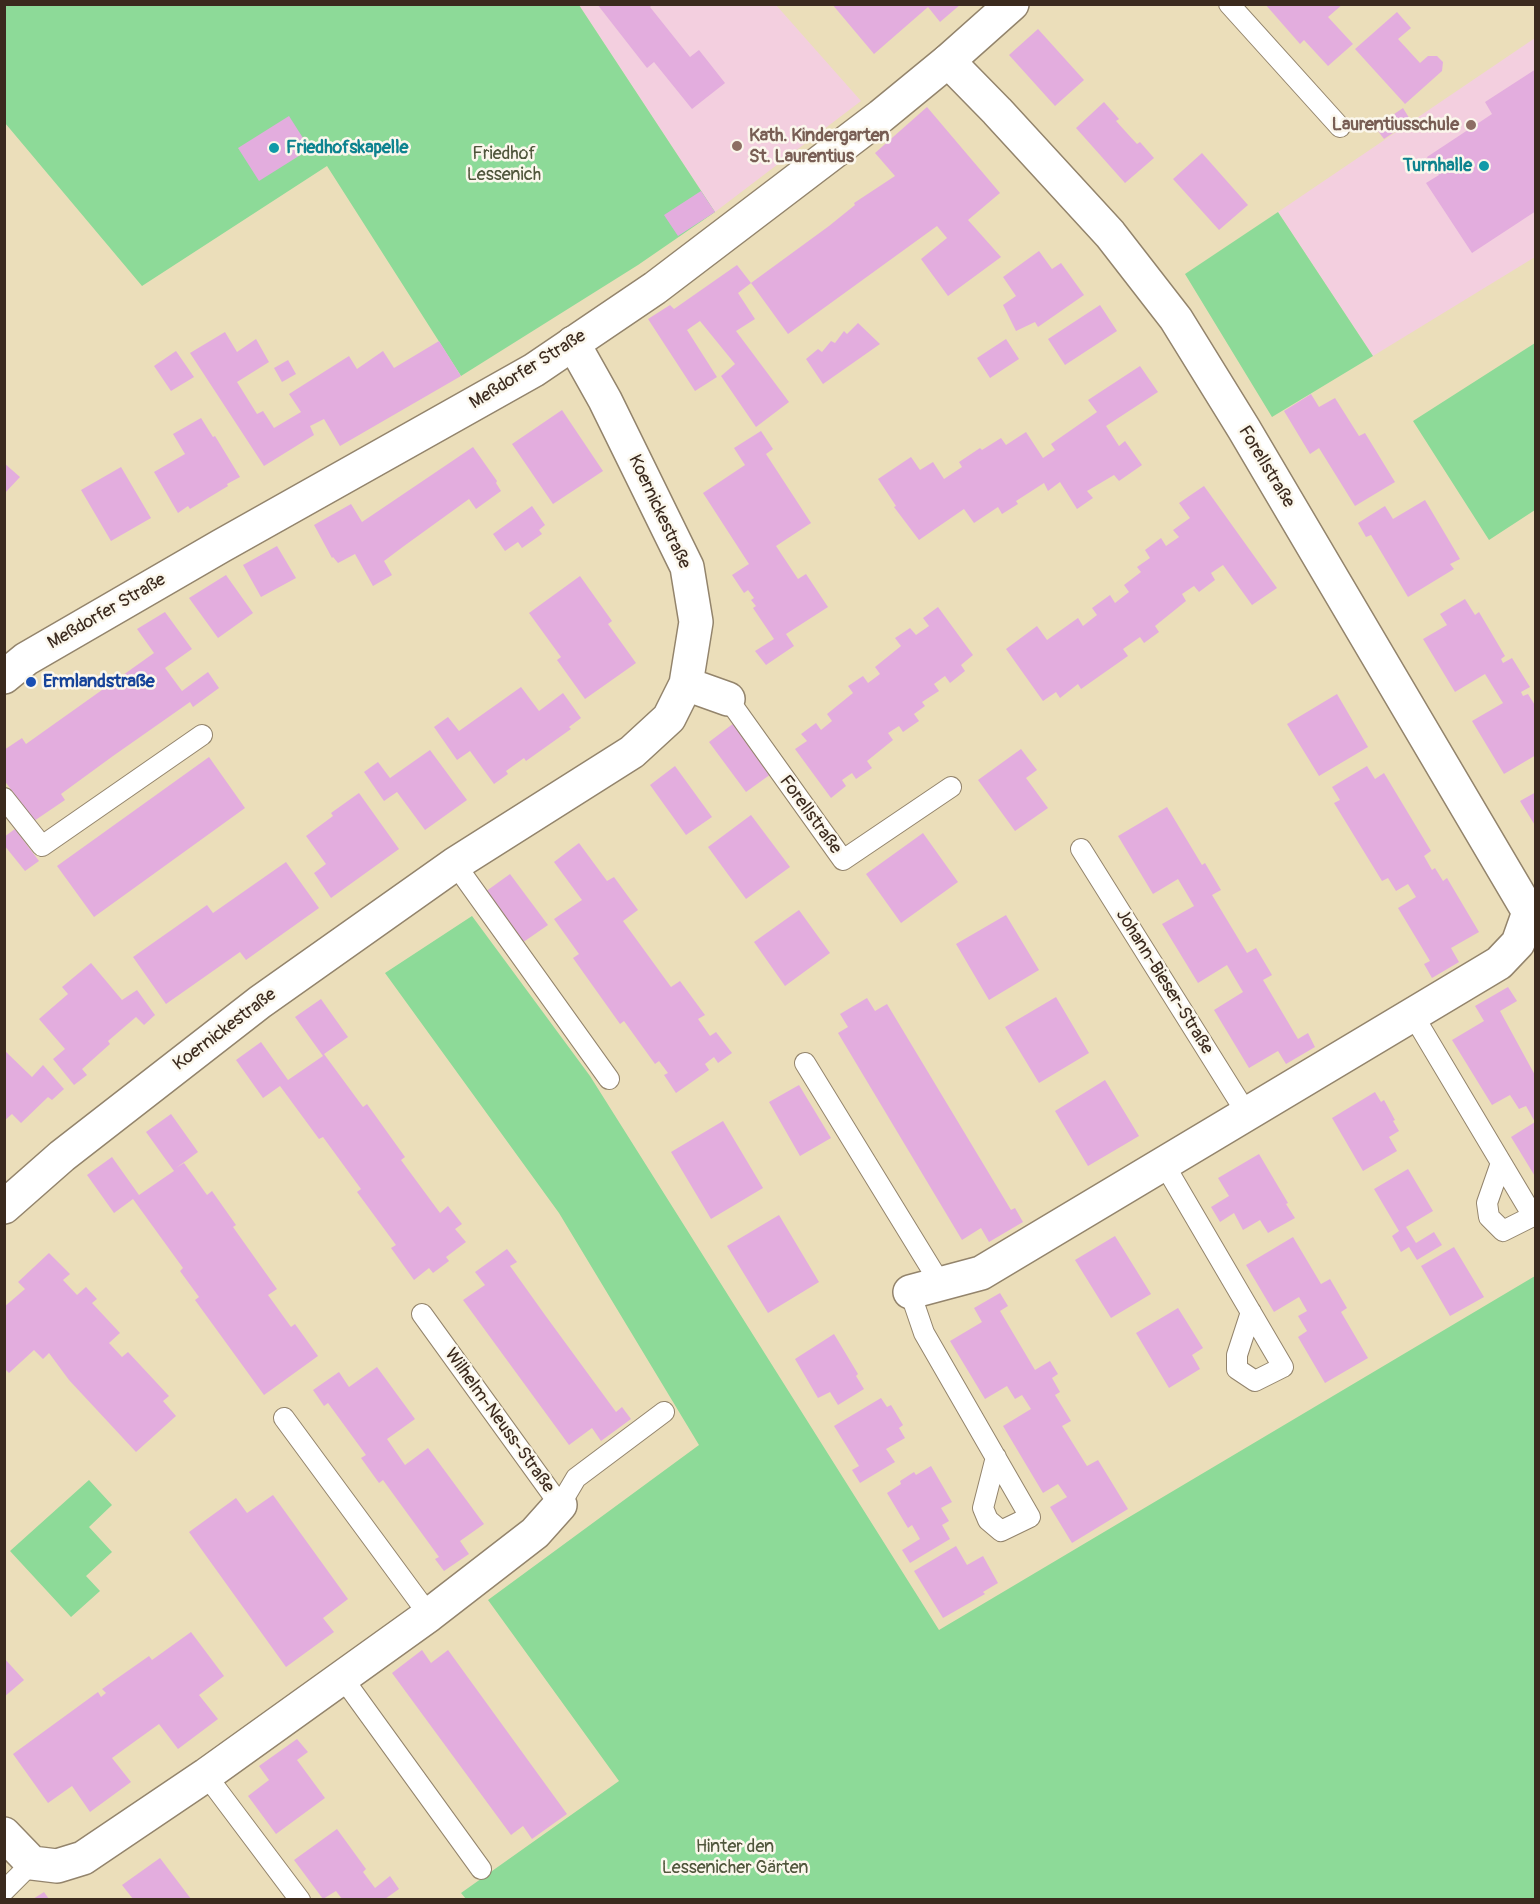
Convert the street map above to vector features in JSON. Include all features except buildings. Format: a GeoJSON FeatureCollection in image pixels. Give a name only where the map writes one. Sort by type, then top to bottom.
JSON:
{"type":"FeatureCollection","features":[{"type":"Feature","properties":{"kind":"street","name":"Meßdorfer Straße"},"geometry":{"type":"LineString","coordinates":[[4,677],[26,659],[534,370],[655,288],[880,116],[948,61],[1012,4]]}},
{"type":"Feature","properties":{"kind":"street","name":"Forellstraße"},"geometry":{"type":"LineString","coordinates":[[948,61],[1110,234],[1176,319],[1532,911]]}},
{"type":"Feature","properties":{"kind":"street","name":"Koernickestraße"},"geometry":{"type":"LineString","coordinates":[[4,1207],[62,1156],[260,1002],[455,864],[632,752],[669,718],[686,684],[696,622],[687,567],[605,400],[573,343]]}},
{"type":"Feature","properties":{"kind":"street","name":"Forellstraße"},"geometry":{"type":"LineString","coordinates":[[686,684],[728,699]]}},
{"type":"Feature","properties":{"kind":"street"},"geometry":{"type":"LineString","coordinates":[[925,1288],[981,1273],[1499,963],[1518,943],[1532,911]]}},
{"type":"Feature","properties":{"kind":"street","name":"Wilhelm-Neuss-Straße"},"geometry":{"type":"LineString","coordinates":[[32,1863],[57,1866],[83,1858],[206,1775],[429,1615],[536,1533],[560,1505]]}},
{"type":"Feature","properties":{"kind":"street"},"geometry":{"type":"LineString","coordinates":[[4,1834],[32,1863]]}},
{"type":"Feature","properties":{"kind":"lane"},"geometry":{"type":"LineString","coordinates":[[1229,4],[1340,127]]}},
{"type":"Feature","properties":{"kind":"lane","name":"Forellstraße"},"geometry":{"type":"LineString","coordinates":[[728,699],[843,860],[951,787]]}},
{"type":"Feature","properties":{"kind":"lane"},"geometry":{"type":"LineString","coordinates":[[4,798],[42,846],[202,735]]}},
{"type":"Feature","properties":{"kind":"lane","name":"Johann-Bieser-Straße"},"geometry":{"type":"LineString","coordinates":[[1081,849],[1247,1114]]}},
{"type":"Feature","properties":{"kind":"lane"},"geometry":{"type":"LineString","coordinates":[[455,864],[609,1079]]}},
{"type":"Feature","properties":{"kind":"lane"},"geometry":{"type":"LineString","coordinates":[[1413,1014],[1501,1163]]}},
{"type":"Feature","properties":{"kind":"lane"},"geometry":{"type":"LineString","coordinates":[[805,1063],[925,1288],[924,1333],[996,1457]]}},
{"type":"Feature","properties":{"kind":"lane"},"geometry":{"type":"LineString","coordinates":[[1164,1164],[1251,1312]]}},
{"type":"Feature","properties":{"kind":"lane","name":"Wilhelm-Neuss-Straße"},"geometry":{"type":"LineString","coordinates":[[422,1314],[560,1505]]}},
{"type":"Feature","properties":{"kind":"lane"},"geometry":{"type":"LineString","coordinates":[[560,1505],[576,1479],[664,1413]]}},
{"type":"Feature","properties":{"kind":"lane"},"geometry":{"type":"LineString","coordinates":[[284,1418],[429,1615]]}},
{"type":"Feature","properties":{"kind":"lane"},"geometry":{"type":"LineString","coordinates":[[342,1677],[481,1869]]}},
{"type":"Feature","properties":{"kind":"lane"},"geometry":{"type":"LineString","coordinates":[[206,1775],[300,1899]]}},
{"type":"Feature","properties":{"kind":"lane"},"geometry":{"type":"LineString","coordinates":[[4,1891],[32,1863]]}},
{"type":"Feature","properties":{"kind":"shaded area","name":"Kath. Kindergarten St. Laurentius"},"geometry":{"type":"Polygon","coordinates":[[[579,5],[776,5],[861,101],[715,212],[579,5]]]}},
{"type":"Feature","properties":{"kind":"shaded area","name":"Laurentiusschule"},"geometry":{"type":"Polygon","coordinates":[[[1535,38],[1535,257],[1373,356],[1278,212],[1535,38]]]}},
{"type":"Feature","properties":{"kind":"green space","name":"Friedhof Lessenich"},"geometry":{"type":"Polygon","coordinates":[[[4,5],[579,5],[715,212],[638,265],[461,376],[327,166],[142,286],[5,123],[4,5]]]}},
{"type":"Feature","properties":{"kind":"green space"},"geometry":{"type":"Polygon","coordinates":[[[1278,212],[1373,356],[1272,417],[1185,274],[1278,212]]]}},
{"type":"Feature","properties":{"kind":"green space"},"geometry":{"type":"Polygon","coordinates":[[[1535,343],[1535,510],[1489,540],[1413,421],[1535,343]]]}},
{"type":"Feature","properties":{"kind":"green space","name":"Hinter den Lessenicher Gärten"},"geometry":{"type":"Polygon","coordinates":[[[472,916],[590,1076],[939,1630],[1535,1276],[1535,1899],[466,1899],[461,1893],[619,1781],[488,1600],[699,1445],[559,1213],[385,973],[472,916]]]}},
{"type":"Feature","properties":{"kind":"green space"},"geometry":{"type":"Polygon","coordinates":[[[89,1480],[112,1505],[89,1527],[112,1552],[86,1576],[100,1591],[71,1617],[10,1551],[89,1480]]]}},
{"type":"Feature","properties":{"kind":"place","name":"Laurentiusschule"},"geometry":{"type":"Point","coordinates":[1471,125]}},
{"type":"Feature","properties":{"kind":"place","name":"Kath. Kindergarten St. Laurentius"},"geometry":{"type":"Point","coordinates":[737,146]}},
{"type":"Feature","properties":{"kind":"place","name":"Friedhofskapelle"},"geometry":{"type":"Point","coordinates":[274,148]}},
{"type":"Feature","properties":{"kind":"place","name":"Turnhalle"},"geometry":{"type":"Point","coordinates":[1484,166]}},
{"type":"Feature","properties":{"kind":"place","name":"Ermlandstraße"},"geometry":{"type":"Point","coordinates":[31,682]}}]}
